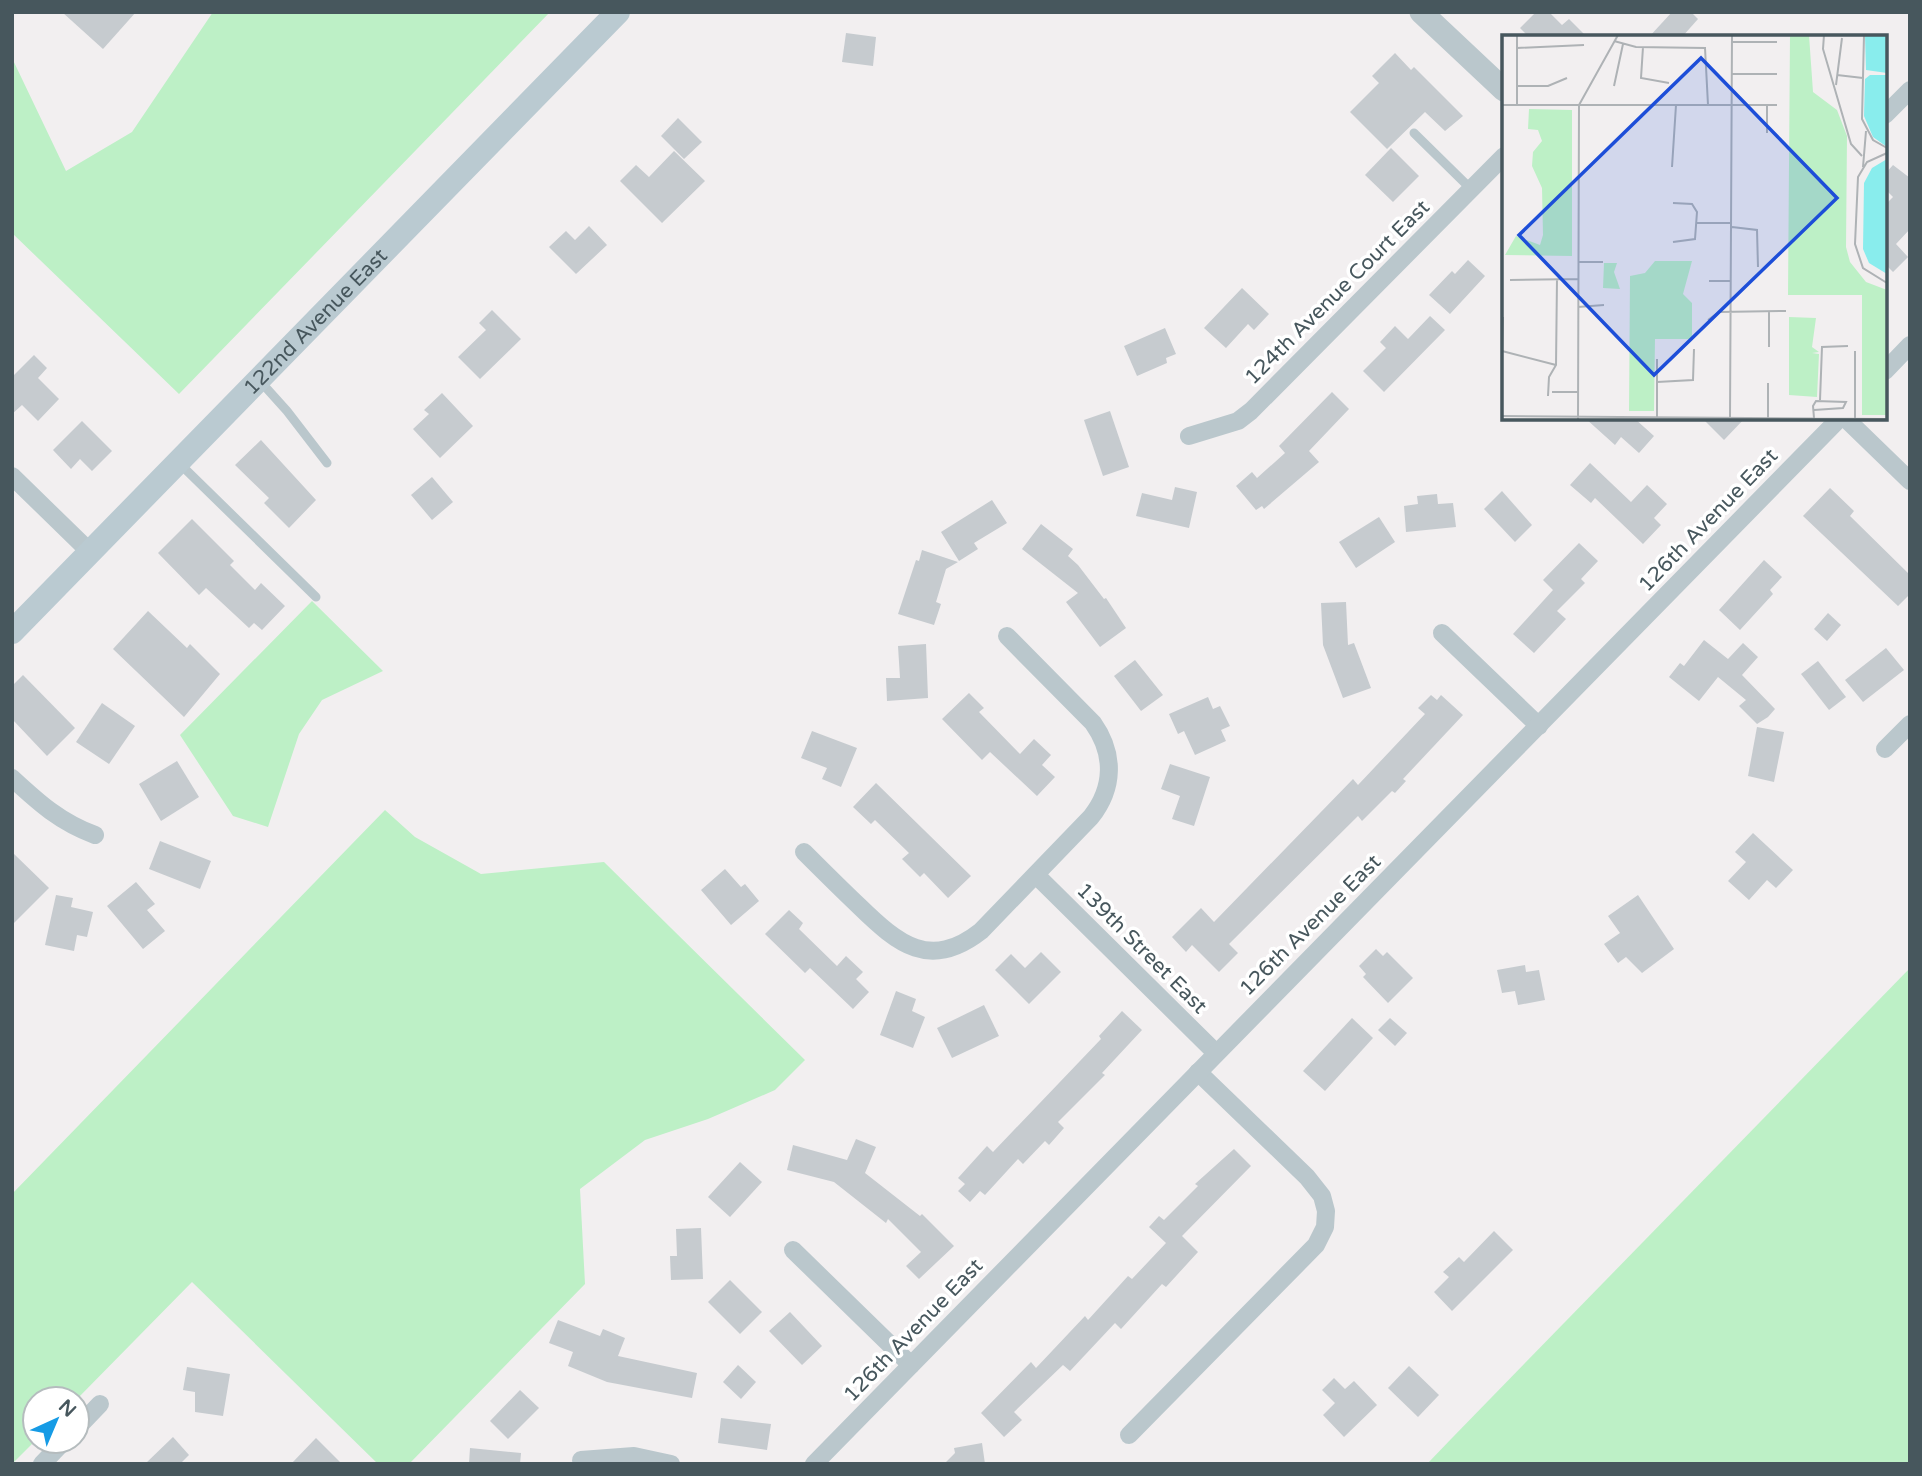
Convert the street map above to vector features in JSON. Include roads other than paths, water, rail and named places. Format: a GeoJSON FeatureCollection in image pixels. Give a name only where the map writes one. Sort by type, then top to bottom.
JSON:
{"type":"FeatureCollection","features":[{"type":"Feature","properties":{"kind":"main road","name":"122nd Avenue East"},"geometry":{"type":"LineString","coordinates":[[12,632],[618,12]]}},
{"type":"Feature","properties":{"kind":"street"},"geometry":{"type":"LineString","coordinates":[[1421,12],[1502,88]]}},
{"type":"Feature","properties":{"kind":"street"},"geometry":{"type":"LineString","coordinates":[[1887,114],[1910,90]]}},
{"type":"Feature","properties":{"kind":"street","name":"124th Avenue Court East"},"geometry":{"type":"LineString","coordinates":[[1189,436],[1238,421],[1251,411],[1502,158]]}},
{"type":"Feature","properties":{"kind":"street"},"geometry":{"type":"LineString","coordinates":[[1887,369],[1910,345]]}},
{"type":"Feature","properties":{"kind":"street","name":"126th Avenue East"},"geometry":{"type":"LineString","coordinates":[[814,1464],[1838,420]]}},
{"type":"Feature","properties":{"kind":"street"},"geometry":{"type":"LineString","coordinates":[[1847,420],[1910,481]]}},
{"type":"Feature","properties":{"kind":"street"},"geometry":{"type":"LineString","coordinates":[[12,476],[90,552]]}},
{"type":"Feature","properties":{"kind":"street"},"geometry":{"type":"LineString","coordinates":[[1442,633],[1539,726]]}},
{"type":"Feature","properties":{"kind":"street"},"geometry":{"type":"LineString","coordinates":[[804,852],[884,930],[907,946],[941,951],[965,944],[1091,817],[1104,797],[1110,767],[1103,740],[1093,723],[1007,636]]}},
{"type":"Feature","properties":{"kind":"street"},"geometry":{"type":"LineString","coordinates":[[1885,749],[1910,724]]}},
{"type":"Feature","properties":{"kind":"street"},"geometry":{"type":"LineString","coordinates":[[12,778],[49,813],[94,835]]}},
{"type":"Feature","properties":{"kind":"street","name":"139th Street East"},"geometry":{"type":"LineString","coordinates":[[1036,875],[1216,1052]]}},
{"type":"Feature","properties":{"kind":"street"},"geometry":{"type":"LineString","coordinates":[[1129,1435],[1317,1245],[1325,1218],[1322,1196],[1307,1177],[1198,1072]]}},
{"type":"Feature","properties":{"kind":"street"},"geometry":{"type":"LineString","coordinates":[[793,1250],[911,1365]]}},
{"type":"Feature","properties":{"kind":"street"},"geometry":{"type":"LineString","coordinates":[[91,1414],[100,1405]]}},
{"type":"Feature","properties":{"kind":"street"},"geometry":{"type":"LineString","coordinates":[[581,1460],[634,1456],[671,1464]]}},
{"type":"Feature","properties":{"kind":"lane"},"geometry":{"type":"LineString","coordinates":[[1414,133],[1471,189]]}},
{"type":"Feature","properties":{"kind":"lane"},"geometry":{"type":"LineString","coordinates":[[258,380],[288,411],[327,463]]}},
{"type":"Feature","properties":{"kind":"lane"},"geometry":{"type":"LineString","coordinates":[[178,462],[316,597]]}}]}
